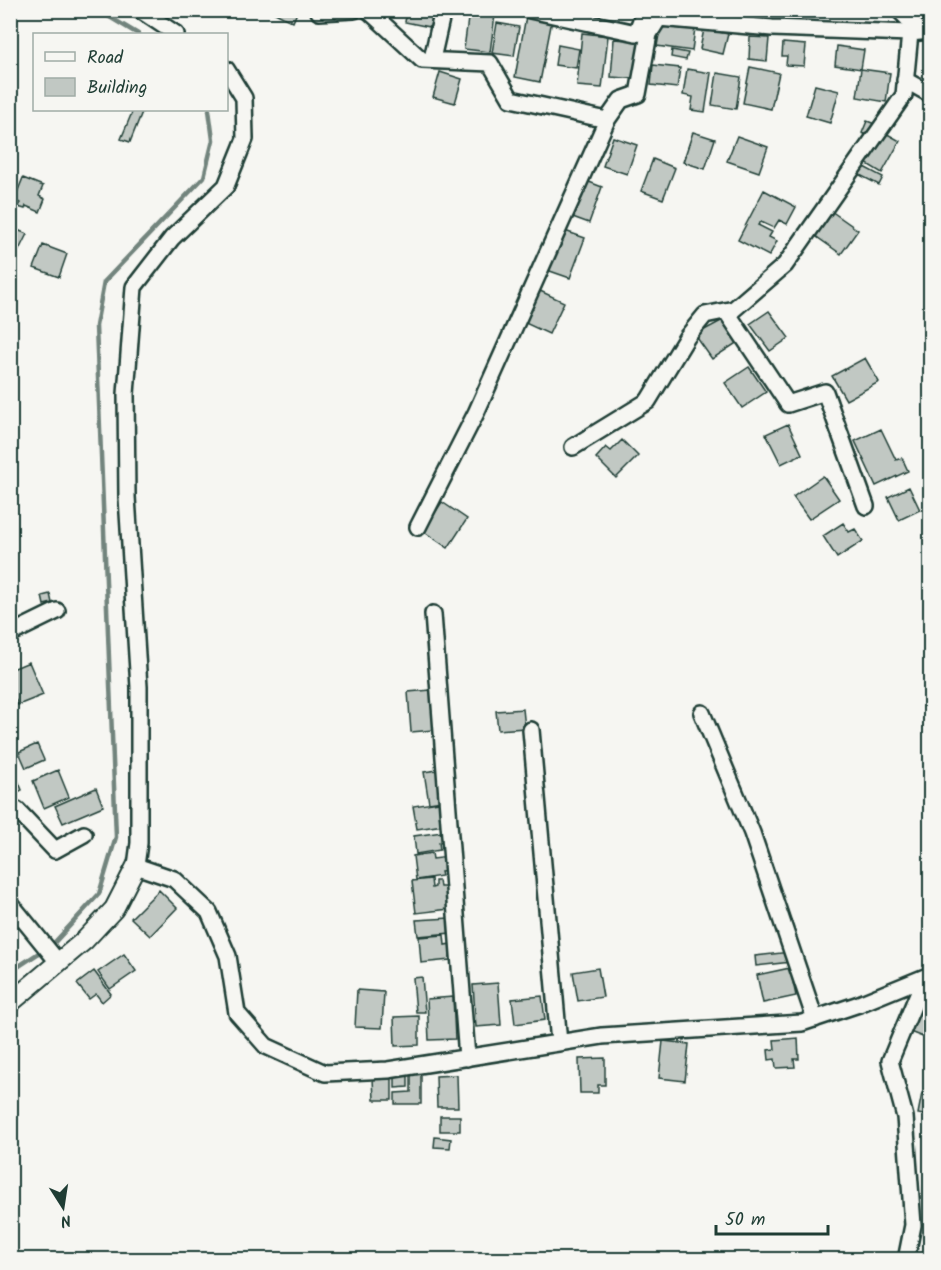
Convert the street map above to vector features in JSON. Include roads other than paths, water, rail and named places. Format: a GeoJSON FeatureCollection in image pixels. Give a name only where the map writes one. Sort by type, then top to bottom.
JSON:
{"type":"FeatureCollection","features":[{"type":"Feature","properties":{"kind":"street"},"geometry":{"type":"LineString","coordinates":[[140,10],[174,33]]}},
{"type":"Feature","properties":{"kind":"street"},"geometry":{"type":"LineString","coordinates":[[319,12],[354,10]]}},
{"type":"Feature","properties":{"kind":"street"},"geometry":{"type":"LineString","coordinates":[[368,10],[422,60],[490,63],[511,99],[607,120]]}},
{"type":"Feature","properties":{"kind":"street"},"geometry":{"type":"LineString","coordinates":[[432,59],[443,10]]}},
{"type":"Feature","properties":{"kind":"street"},"geometry":{"type":"LineString","coordinates":[[530,10],[643,34]]}},
{"type":"Feature","properties":{"kind":"street"},"geometry":{"type":"LineString","coordinates":[[418,528],[476,413],[607,120],[621,100],[638,94],[645,10]]}},
{"type":"Feature","properties":{"kind":"street"},"geometry":{"type":"LineString","coordinates":[[899,10],[920,32]]}},
{"type":"Feature","properties":{"kind":"street"},"geometry":{"type":"LineString","coordinates":[[643,34],[659,18],[772,28],[920,32]]}},
{"type":"Feature","properties":{"kind":"street"},"geometry":{"type":"LineString","coordinates":[[573,447],[648,401],[687,337],[705,315],[734,309],[785,265],[904,95],[905,80],[920,32]]}},
{"type":"Feature","properties":{"kind":"street"},"geometry":{"type":"LineString","coordinates":[[10,1003],[85,940],[114,909],[136,866],[139,843],[140,747],[127,497],[126,394],[134,287],[172,238],[226,186],[245,139],[244,98],[228,72]]}},
{"type":"Feature","properties":{"kind":"street"},"geometry":{"type":"LineString","coordinates":[[905,80],[930,94]]}},
{"type":"Feature","properties":{"kind":"street"},"geometry":{"type":"LineString","coordinates":[[726,311],[788,404],[825,392],[866,506]]}},
{"type":"Feature","properties":{"kind":"street"},"geometry":{"type":"LineString","coordinates":[[10,634],[57,611]]}},
{"type":"Feature","properties":{"kind":"street"},"geometry":{"type":"LineString","coordinates":[[433,614],[467,1058]]}},
{"type":"Feature","properties":{"kind":"street"},"geometry":{"type":"LineString","coordinates":[[702,713],[753,833],[815,1019]]}},
{"type":"Feature","properties":{"kind":"street"},"geometry":{"type":"LineString","coordinates":[[531,730],[559,1043]]}},
{"type":"Feature","properties":{"kind":"street"},"geometry":{"type":"LineString","coordinates":[[10,814],[17,810],[55,850],[84,834]]}},
{"type":"Feature","properties":{"kind":"street"},"geometry":{"type":"LineString","coordinates":[[136,866],[174,879],[209,912],[228,956],[237,1013],[266,1046],[325,1073],[388,1070],[602,1036],[802,1023],[928,976]]}},
{"type":"Feature","properties":{"kind":"street"},"geometry":{"type":"LineString","coordinates":[[10,903],[58,962]]}},
{"type":"Feature","properties":{"kind":"street"},"geometry":{"type":"LineString","coordinates":[[906,1260],[913,1225],[905,1117],[890,1061],[928,976]]}},
{"type":"Feature","properties":{"kind":"waterway"},"geometry":{"type":"LineString","coordinates":[[98,10],[136,33]]}},
{"type":"Feature","properties":{"kind":"waterway"},"geometry":{"type":"LineString","coordinates":[[10,972],[54,943],[99,894],[116,837],[96,326],[104,282],[204,177],[213,140],[209,111]]}}]}
